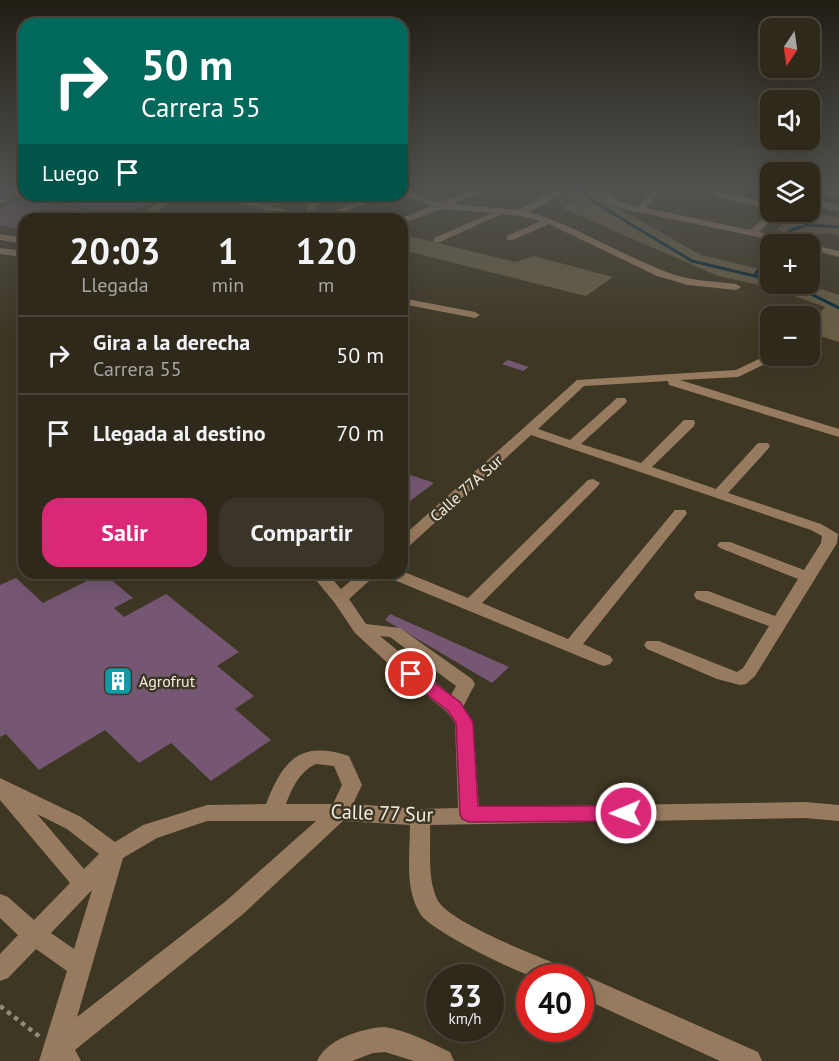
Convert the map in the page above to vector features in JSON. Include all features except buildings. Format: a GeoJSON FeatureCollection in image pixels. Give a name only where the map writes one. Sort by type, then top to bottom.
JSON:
{"type":"FeatureCollection","features":[{"type":"Feature","properties":{"kind":"street"},"geometry":{"type":"LineString","coordinates":[[586,239],[661,274],[688,282],[736,287]]}},
{"type":"Feature","properties":{"kind":"street"},"geometry":{"type":"LineString","coordinates":[[820,249],[839,254]]}},
{"type":"Feature","properties":{"kind":"street"},"geometry":{"type":"LineString","coordinates":[[0,251],[18,253]]}},
{"type":"Feature","properties":{"kind":"street"},"geometry":{"type":"LineString","coordinates":[[408,302],[475,315]]}},
{"type":"Feature","properties":{"kind":"street","name":"Calle 77A Sur"},"geometry":{"type":"LineString","coordinates":[[408,540],[581,383],[738,373],[760,362]]}},
{"type":"Feature","properties":{"kind":"street"},"geometry":{"type":"LineString","coordinates":[[662,378],[839,433]]}},
{"type":"Feature","properties":{"kind":"street"},"geometry":{"type":"LineString","coordinates":[[572,445],[621,401]]}},
{"type":"Feature","properties":{"kind":"street"},"geometry":{"type":"LineString","coordinates":[[643,469],[689,423]]}},
{"type":"Feature","properties":{"kind":"street"},"geometry":{"type":"LineString","coordinates":[[531,430],[816,527],[830,534],[829,543],[779,624],[749,672],[740,679],[723,675],[653,645]]}},
{"type":"Feature","properties":{"kind":"street"},"geometry":{"type":"LineString","coordinates":[[718,494],[763,446]]}},
{"type":"Feature","properties":{"kind":"street"},"geometry":{"type":"LineString","coordinates":[[471,605],[593,483]]}},
{"type":"Feature","properties":{"kind":"street"},"geometry":{"type":"LineString","coordinates":[[572,646],[680,513]]}},
{"type":"Feature","properties":{"kind":"street"},"geometry":{"type":"LineString","coordinates":[[725,545],[807,577]]}},
{"type":"Feature","properties":{"kind":"street"},"geometry":{"type":"LineString","coordinates":[[323,579],[340,598],[361,629],[398,663],[454,707],[464,722],[469,814]]}},
{"type":"Feature","properties":{"kind":"street"},"geometry":{"type":"LineString","coordinates":[[340,598],[363,579]]}},
{"type":"Feature","properties":{"kind":"street"},"geometry":{"type":"LineString","coordinates":[[408,579],[604,660]]}},
{"type":"Feature","properties":{"kind":"street"},"geometry":{"type":"LineString","coordinates":[[702,595],[779,624]]}},
{"type":"Feature","properties":{"kind":"street"},"geometry":{"type":"LineString","coordinates":[[361,629],[394,633],[466,684],[454,707]]}},
{"type":"Feature","properties":{"kind":"street"},"geometry":{"type":"LineString","coordinates":[[58,1057],[234,908],[339,812],[352,785],[342,761],[330,756],[312,757],[290,773],[273,811]]}},
{"type":"Feature","properties":{"kind":"street"},"geometry":{"type":"LineString","coordinates":[[2,788],[74,823],[114,853],[80,967],[58,1057]]}},
{"type":"Feature","properties":{"kind":"street"},"geometry":{"type":"LineString","coordinates":[[2,788],[84,884]]}},
{"type":"Feature","properties":{"kind":"street","name":"Calle 77 Sur"},"geometry":{"type":"LineString","coordinates":[[0,970],[114,853],[159,828],[207,813],[273,811],[420,816],[805,810],[839,813]]}},
{"type":"Feature","properties":{"kind":"street"},"geometry":{"type":"LineString","coordinates":[[420,816],[421,888],[430,912],[454,928],[533,964]]}},
{"type":"Feature","properties":{"kind":"street"},"geometry":{"type":"LineString","coordinates":[[0,904],[34,935],[80,967]]}},
{"type":"Feature","properties":{"kind":"street"},"geometry":{"type":"LineString","coordinates":[[594,991],[749,1061]]}},
{"type":"Feature","properties":{"kind":"street"},"geometry":{"type":"LineString","coordinates":[[330,1061],[345,1050],[378,1037],[412,1046],[441,1061]]}},
{"type":"Feature","properties":{"kind":"path"},"geometry":{"type":"LineString","coordinates":[[0,1005],[58,1057]]}},
{"type":"Feature","properties":{"kind":"shaded area"},"geometry":{"type":"Polygon","coordinates":[[[408,239],[420,239],[515,262],[534,256],[613,277],[586,296],[408,252],[408,239]]]}},
{"type":"Feature","properties":{"kind":"shaded area"},"geometry":{"type":"Polygon","coordinates":[[[632,239],[672,239],[701,255],[760,269],[760,285],[718,276],[632,239]]]}},
{"type":"Feature","properties":{"kind":"shaded area"},"geometry":{"type":"Polygon","coordinates":[[[820,289],[839,295],[839,342],[820,336],[820,312],[825,307],[789,294],[820,294],[820,289]]]}},
{"type":"Feature","properties":{"kind":"waterway"},"geometry":{"type":"LineString","coordinates":[[655,239],[692,261],[754,276]]}},
{"type":"Feature","properties":{"kind":"waterway"},"geometry":{"type":"LineString","coordinates":[[754,276],[760,268]]}},
{"type":"Feature","properties":{"kind":"waterway"},"geometry":{"type":"LineString","coordinates":[[754,276],[760,277]]}},
{"type":"Feature","properties":{"kind":"waterway"},"geometry":{"type":"LineString","coordinates":[[811,294],[839,308]]}},
{"type":"Feature","properties":{"kind":"place","name":"Agrofrut"},"geometry":{"type":"Point","coordinates":[118,681]}},
{"type":"Feature","properties":{"kind":"route"},"geometry":{"type":"LineString","coordinates":[[411,674],[454,707],[464,722],[469,814],[626,813]]}}]}
